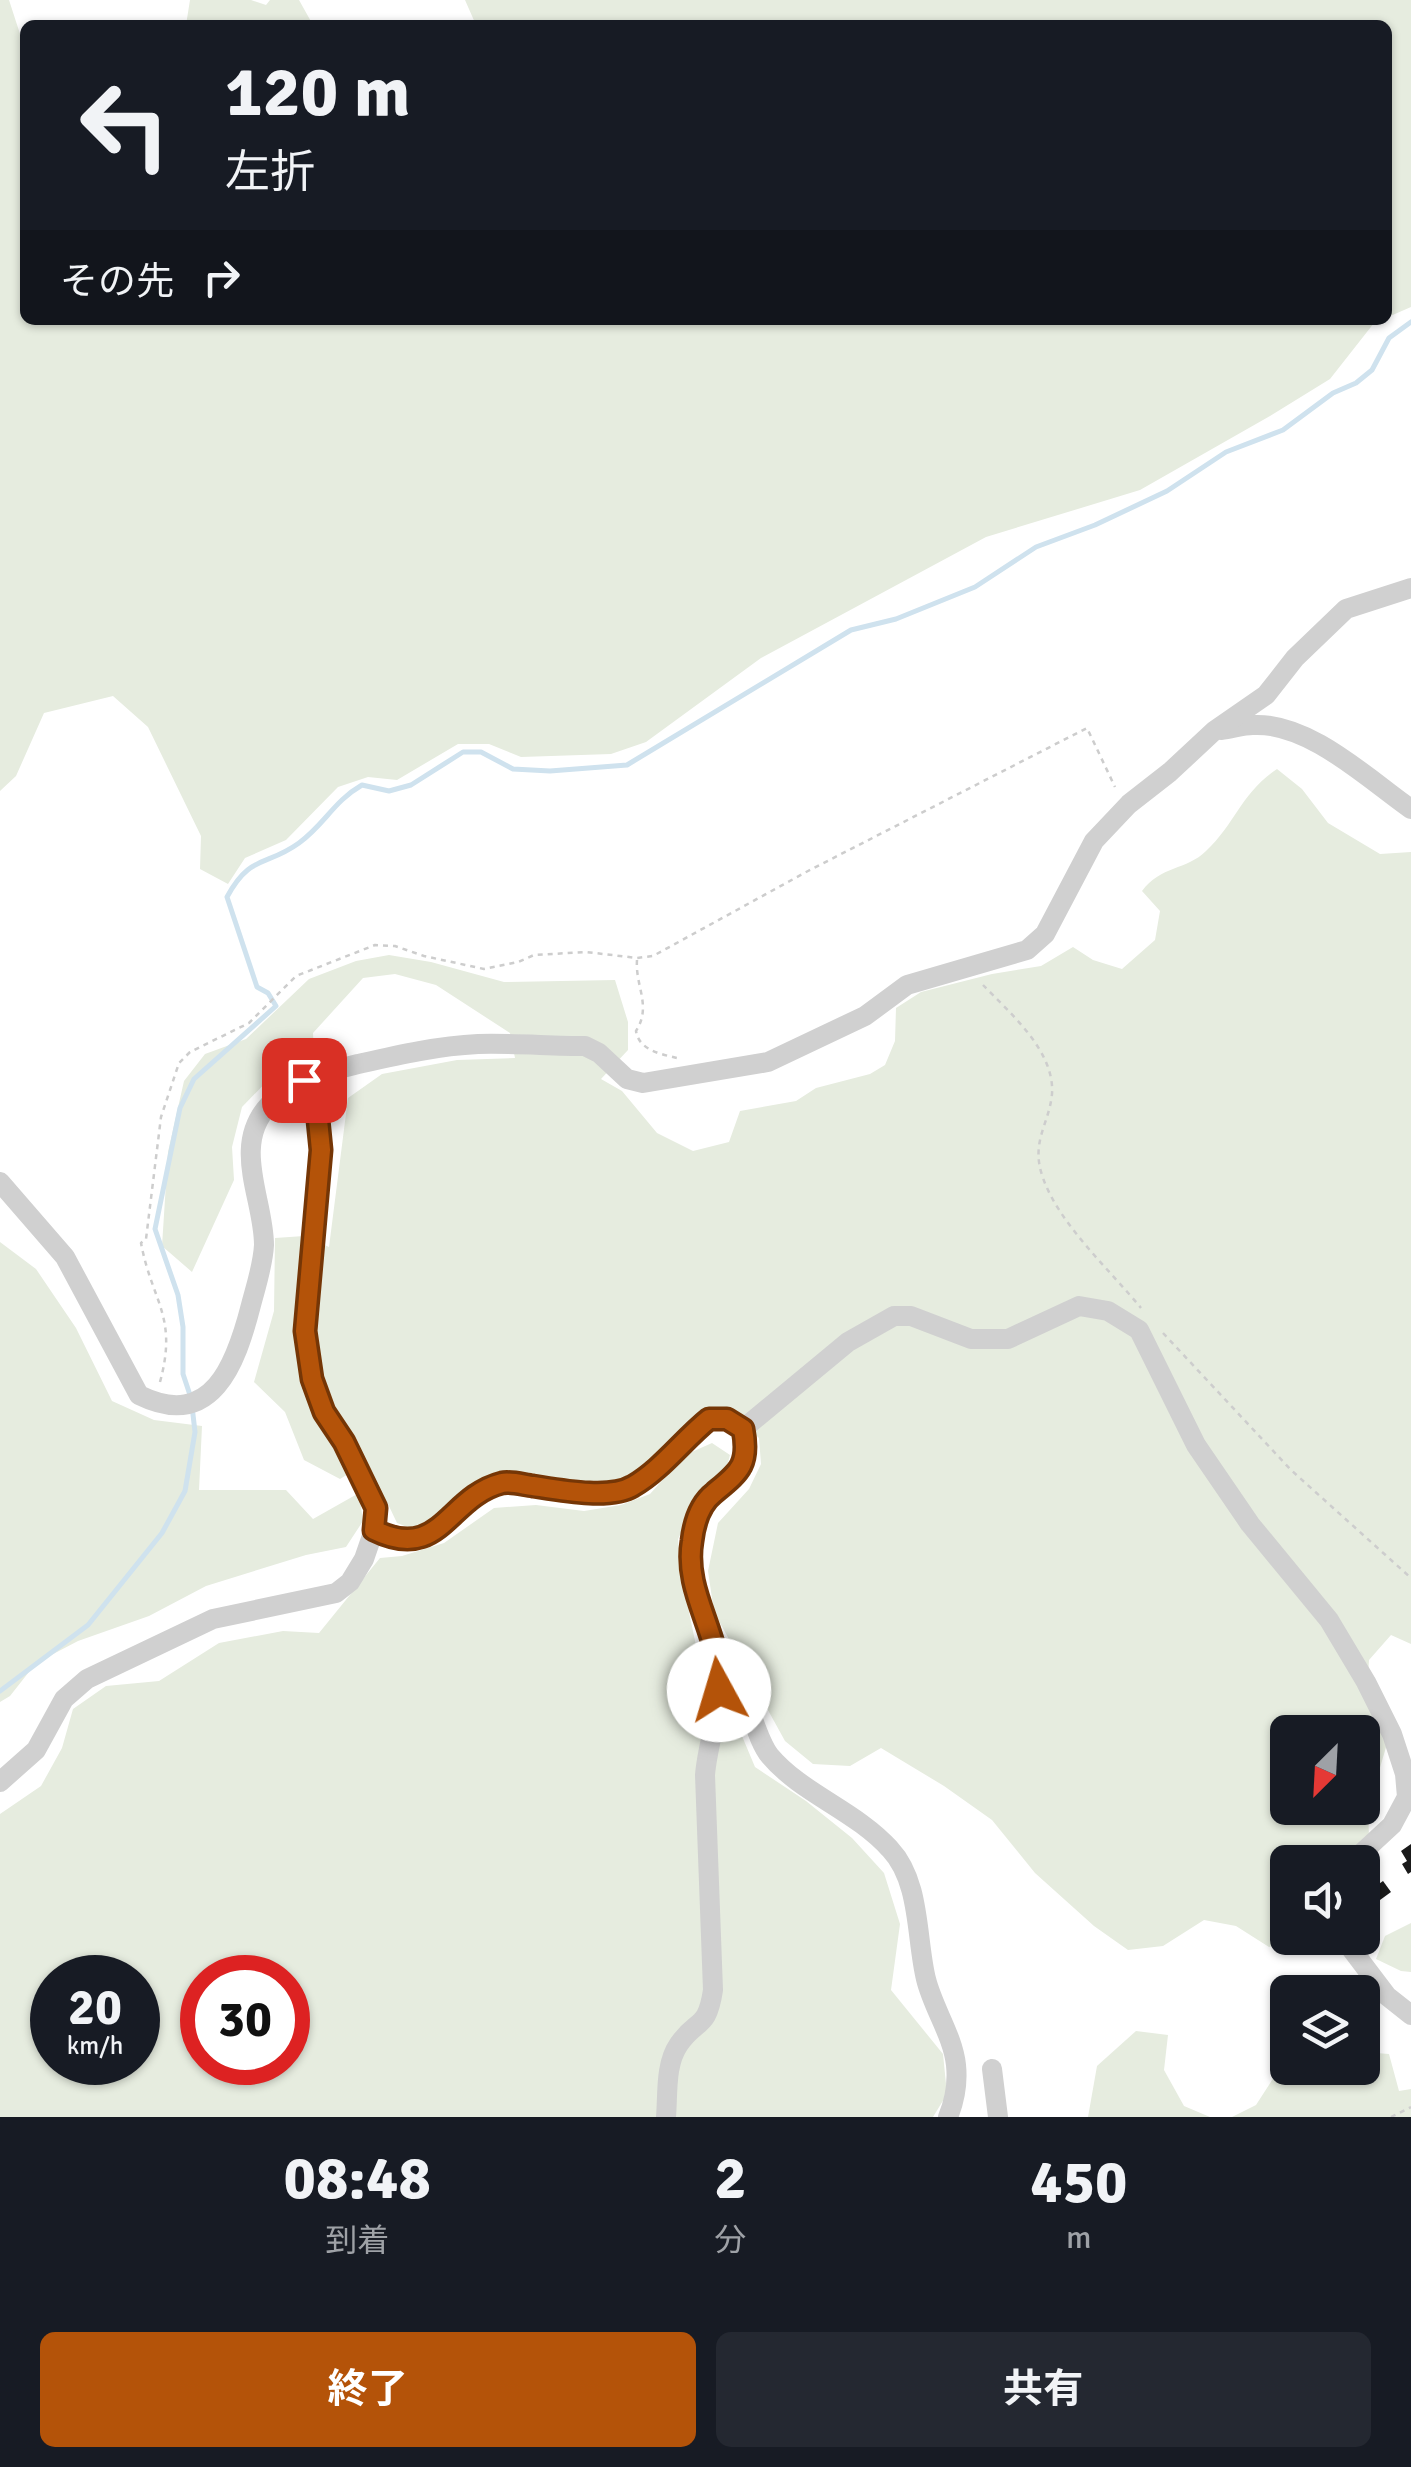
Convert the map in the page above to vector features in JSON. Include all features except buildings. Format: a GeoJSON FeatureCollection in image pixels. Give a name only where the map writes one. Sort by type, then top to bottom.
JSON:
{"type":"FeatureCollection","features":[{"type":"Feature","properties":{"kind":"street"},"geometry":{"type":"LineString","coordinates":[[0,1182],[64,1257],[139,1394],[173,1408],[193,1404],[212,1393],[226,1374],[245,1328],[264,1245],[250,1166],[255,1132],[266,1108],[304,1080],[421,1050],[477,1044],[585,1046],[599,1053],[626,1079],[643,1083],[743,1067],[768,1062],[866,1016],[907,985],[1027,950],[1045,934],[1094,841],[1129,804],[1214,730],[1266,695],[1295,658],[1346,609],[1411,588]]}},
{"type":"Feature","properties":{"kind":"street"},"geometry":{"type":"LineString","coordinates":[[1214,730],[1255,724],[1298,736],[1358,768],[1411,809]]}},
{"type":"Feature","properties":{"kind":"street"},"geometry":{"type":"LineString","coordinates":[[0,1782],[36,1750],[64,1699],[87,1679],[213,1619],[336,1593],[350,1582],[364,1559],[374,1530],[376,1508],[344,1442],[324,1412],[312,1379],[305,1331],[321,1150],[317,1110],[304,1080]]}},
{"type":"Feature","properties":{"kind":"street"},"geometry":{"type":"LineString","coordinates":[[743,1429],[848,1342],[894,1316],[910,1316],[970,1339],[1008,1340],[1079,1306],[1108,1311],[1139,1330],[1196,1445],[1250,1524],[1329,1620],[1392,1734],[1405,1774],[1406,1797],[1392,1826],[1371,1845]]}},
{"type":"Feature","properties":{"kind":"street"},"geometry":{"type":"LineString","coordinates":[[374,1530],[406,1542],[423,1538],[478,1495],[504,1482],[588,1492],[631,1488],[709,1419],[727,1419],[743,1429],[746,1447],[742,1466],[730,1483],[712,1494],[700,1509],[692,1541],[690,1572],[720,1667],[718,1714],[707,1744],[706,1775],[713,1990],[702,2024],[680,2042],[670,2064],[666,2117]]}},
{"type":"Feature","properties":{"kind":"street"},"geometry":{"type":"LineString","coordinates":[[720,1667],[728,1668],[737,1677],[757,1737],[770,1756],[787,1772],[855,1816],[893,1851],[904,1871],[911,1891],[926,1983],[956,2063],[956,2100],[948,2117]]}},
{"type":"Feature","properties":{"kind":"street"},"geometry":{"type":"LineString","coordinates":[[1356,1955],[1387,1996],[1411,2014]]}},
{"type":"Feature","properties":{"kind":"street"},"geometry":{"type":"LineString","coordinates":[[992,2069],[998,2117]]}},
{"type":"Feature","properties":{"kind":"path"},"geometry":{"type":"LineString","coordinates":[[155,1402],[168,1342],[142,1242],[146,1239],[161,1118],[170,1082],[190,1052],[249,1023],[296,976],[375,945],[395,946],[484,969],[534,955],[602,952],[638,958],[654,956],[808,871],[1086,728],[1119,795],[1129,804]]}},
{"type":"Feature","properties":{"kind":"path"},"geometry":{"type":"LineString","coordinates":[[638,958],[636,968],[645,1006],[643,1021],[636,1031],[638,1040],[646,1048],[676,1058]]}},
{"type":"Feature","properties":{"kind":"path"},"geometry":{"type":"LineString","coordinates":[[966,965],[1026,1031],[1049,1068],[1052,1095],[1038,1150],[1042,1177],[1060,1211],[1147,1314]]}},
{"type":"Feature","properties":{"kind":"path"},"geometry":{"type":"LineString","coordinates":[[1160,1329],[1291,1470],[1411,1578]]}},
{"type":"Feature","properties":{"kind":"path"},"geometry":{"type":"LineString","coordinates":[[1391,2117],[1411,2107]]}},
{"type":"Feature","properties":{"kind":"shaded area"},"geometry":{"type":"Polygon","coordinates":[[[0,0],[9,0],[20,34],[20,325],[1372,325],[1330,379],[1140,490],[986,537],[761,658],[646,742],[611,754],[521,757],[489,744],[458,744],[397,780],[368,777],[338,787],[286,840],[245,858],[228,884],[200,869],[201,836],[148,727],[113,696],[44,713],[16,776],[0,791],[0,0]]]}},
{"type":"Feature","properties":{"kind":"shaded area"},"geometry":{"type":"Polygon","coordinates":[[[190,0],[251,0],[266,5],[270,0],[299,0],[310,20],[187,20],[190,0]]]}},
{"type":"Feature","properties":{"kind":"shaded area"},"geometry":{"type":"Polygon","coordinates":[[[465,0],[1411,0],[1411,307],[1392,315],[1392,20],[474,20],[465,0]]]}},
{"type":"Feature","properties":{"kind":"shaded area"},"geometry":{"type":"Polygon","coordinates":[[[1277,769],[1302,789],[1328,823],[1380,854],[1411,852],[1411,1644],[1391,1635],[1369,1660],[1367,1693],[1376,1715],[1270,1715],[1270,1825],[1369,1825],[1369,1837],[1359,1845],[1270,1845],[1270,1947],[1236,1926],[1204,1920],[1163,1946],[1128,1950],[1094,1926],[1035,1873],[992,1820],[944,1786],[881,1748],[850,1766],[813,1764],[785,1741],[714,1612],[708,1571],[718,1523],[749,1489],[761,1464],[759,1438],[740,1420],[720,1413],[691,1420],[648,1469],[614,1483],[506,1475],[415,1530],[397,1523],[388,1504],[358,1468],[340,1479],[304,1460],[285,1412],[254,1382],[274,1311],[275,1238],[304,1236],[329,1247],[348,1098],[382,1074],[457,1060],[515,1058],[510,1033],[436,985],[395,974],[363,978],[313,1033],[314,1054],[278,1070],[242,1107],[232,1147],[234,1180],[192,1272],[162,1246],[168,1152],[184,1081],[205,1054],[246,1039],[309,979],[356,961],[389,955],[504,982],[615,980],[628,1022],[628,1050],[601,1079],[622,1091],[657,1133],[693,1151],[729,1142],[740,1111],[796,1101],[816,1088],[870,1074],[885,1065],[895,1041],[896,1008],[921,992],[1041,966],[1073,947],[1093,960],[1122,969],[1155,940],[1160,911],[1142,891],[1157,877],[1206,851],[1247,798],[1277,769]]]}},
{"type":"Feature","properties":{"kind":"shaded area"},"geometry":{"type":"Polygon","coordinates":[[[0,1242],[36,1269],[76,1328],[112,1401],[154,1420],[202,1426],[199,1490],[286,1490],[313,1519],[359,1493],[363,1521],[346,1547],[306,1555],[206,1586],[149,1616],[78,1641],[36,1663],[10,1696],[0,1702],[0,1242]]]}},
{"type":"Feature","properties":{"kind":"shaded area"},"geometry":{"type":"Polygon","coordinates":[[[712,1443],[730,1455],[723,1482],[698,1499],[678,1539],[681,1574],[707,1698],[705,1734],[734,1717],[755,1767],[852,1838],[884,1873],[900,1924],[891,1990],[943,2054],[947,2094],[933,2117],[0,2117],[0,1814],[41,1786],[62,1748],[73,1709],[106,1686],[159,1681],[219,1643],[283,1631],[319,1633],[380,1558],[402,1556],[444,1543],[494,1508],[536,1505],[584,1511],[621,1505],[650,1494],[685,1455],[712,1443]]]}},
{"type":"Feature","properties":{"kind":"shaded area"},"geometry":{"type":"Polygon","coordinates":[[[1380,1726],[1387,1744],[1380,1768],[1380,1726]]]}},
{"type":"Feature","properties":{"kind":"shaded area"},"geometry":{"type":"Polygon","coordinates":[[[1411,1923],[1411,1972],[1376,1959],[1385,1936],[1411,1923]]]}},
{"type":"Feature","properties":{"kind":"shaded area"},"geometry":{"type":"Polygon","coordinates":[[[1136,2031],[1168,2035],[1164,2070],[1184,2106],[1210,2117],[1088,2117],[1097,2066],[1136,2031]]]}},
{"type":"Feature","properties":{"kind":"shaded area"},"geometry":{"type":"Polygon","coordinates":[[[1380,2053],[1389,2054],[1399,2091],[1411,2089],[1411,2117],[1232,2117],[1256,2105],[1270,2083],[1380,2085],[1380,2053]]]}},
{"type":"Feature","properties":{"kind":"waterway"},"geometry":{"type":"LineString","coordinates":[[190,1395],[183,1374],[178,1295],[155,1229],[180,1108],[194,1079],[276,1006],[268,993],[257,987],[227,897],[243,874],[299,843],[362,785],[389,791],[411,785],[463,752],[481,752],[513,769],[550,771],[627,765],[851,630],[896,619],[975,587],[1036,547],[1167,491],[1226,452],[1283,430],[1372,370],[1389,338],[1411,322]]}},
{"type":"Feature","properties":{"kind":"waterway"},"geometry":{"type":"LineString","coordinates":[[0,1691],[88,1625],[162,1533],[185,1491],[195,1432],[192,1406]]}},
{"type":"Feature","properties":{"kind":"route"},"geometry":{"type":"LineString","coordinates":[[304,1080],[317,1110],[321,1150],[305,1331],[312,1379],[324,1412],[344,1442],[376,1508],[374,1530],[406,1542],[423,1538],[478,1495],[504,1482],[588,1492],[631,1488],[709,1419],[727,1419],[743,1429],[746,1447],[742,1466],[730,1483],[712,1494],[700,1509],[690,1572],[720,1667],[719,1690]]}}]}
